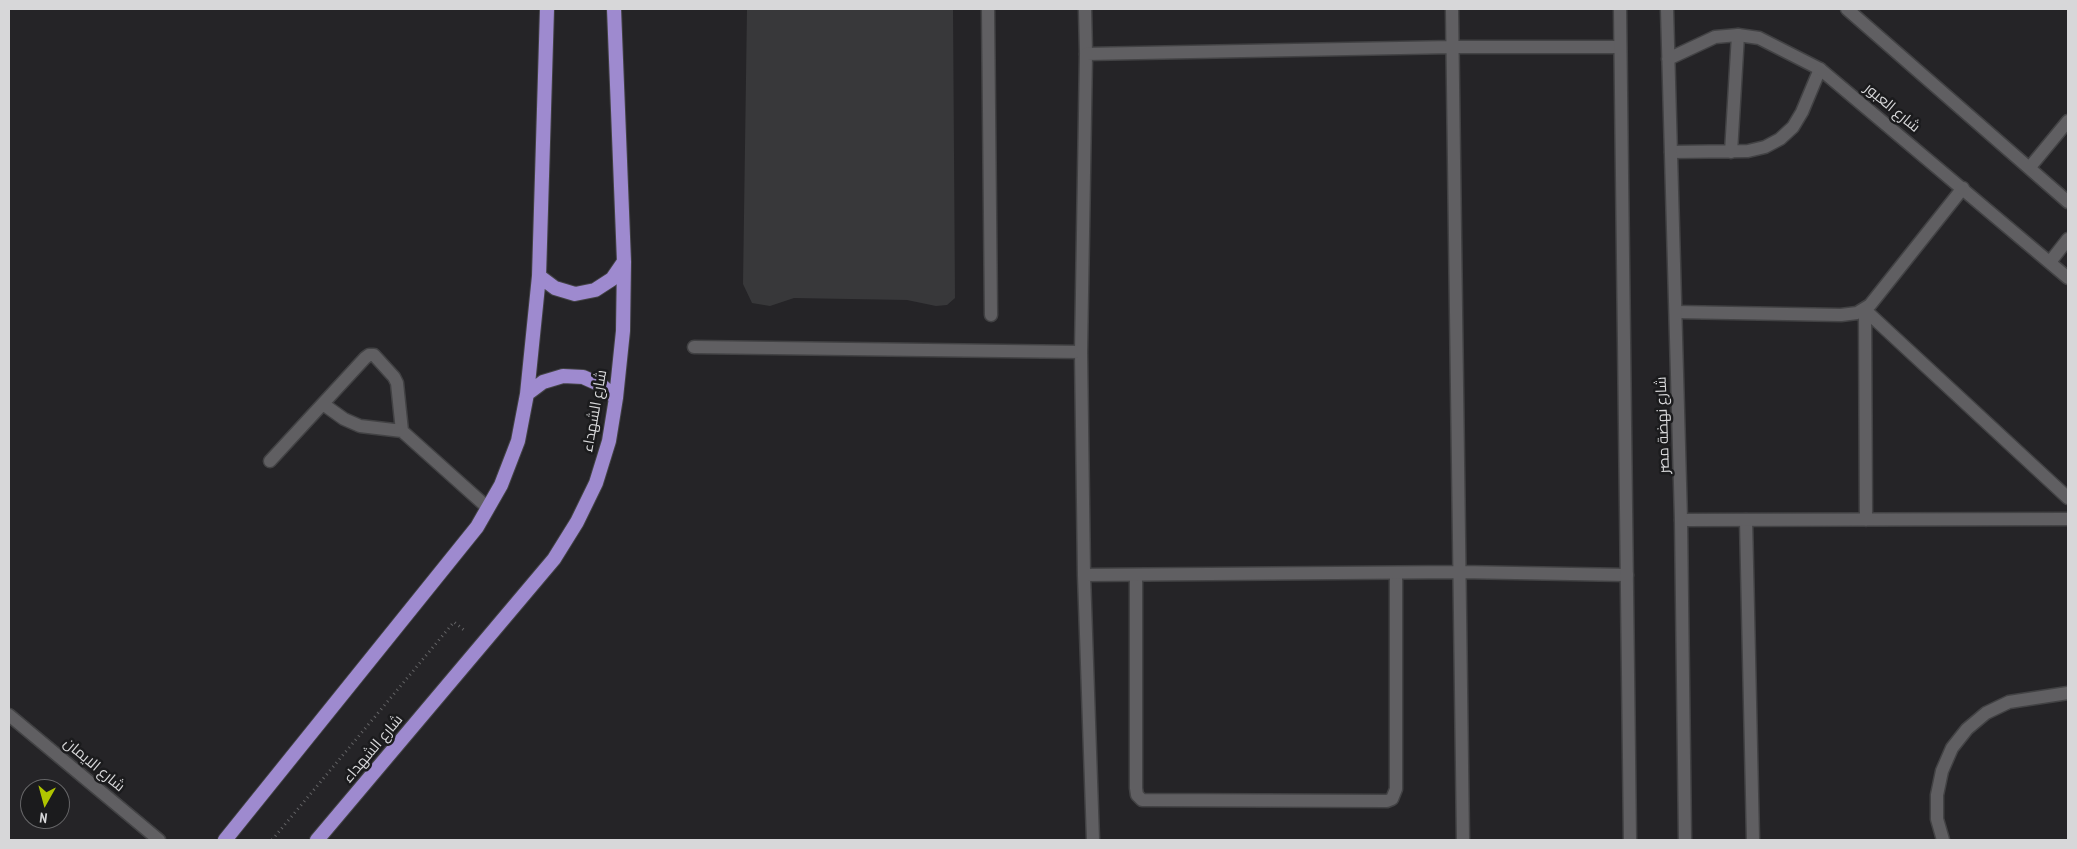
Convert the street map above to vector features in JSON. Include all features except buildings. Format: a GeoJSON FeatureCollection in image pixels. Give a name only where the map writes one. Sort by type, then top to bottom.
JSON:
{"type":"FeatureCollection","features":[{"type":"Feature","properties":{"kind":"highway"},"geometry":{"type":"LineString","coordinates":[[225,840],[477,527],[501,485],[518,441],[527,394],[539,276],[547,9]]}},
{"type":"Feature","properties":{"kind":"highway","name":"شارع الشهداء"},"geometry":{"type":"LineString","coordinates":[[317,840],[554,559],[577,522],[596,483],[609,441],[616,398],[622,332],[624,262],[614,9]]}},
{"type":"Feature","properties":{"kind":"highway"},"geometry":{"type":"LineString","coordinates":[[539,276],[555,288],[575,294],[595,290],[612,279],[624,262]]}},
{"type":"Feature","properties":{"kind":"highway"},"geometry":{"type":"LineString","coordinates":[[527,394],[543,382],[562,376],[583,377],[601,385],[616,398]]}},
{"type":"Feature","properties":{"kind":"street"},"geometry":{"type":"LineString","coordinates":[[988,9],[991,315]]}},
{"type":"Feature","properties":{"kind":"street"},"geometry":{"type":"LineString","coordinates":[[1085,9],[1086,54],[1081,352],[1084,575],[1093,840]]}},
{"type":"Feature","properties":{"kind":"street"},"geometry":{"type":"LineString","coordinates":[[1452,9],[1463,840]]}},
{"type":"Feature","properties":{"kind":"street"},"geometry":{"type":"LineString","coordinates":[[1620,9],[1630,840]]}},
{"type":"Feature","properties":{"kind":"street","name":"شارع نهضة مصر"},"geometry":{"type":"LineString","coordinates":[[1667,9],[1681,520],[1686,840]]}},
{"type":"Feature","properties":{"kind":"street"},"geometry":{"type":"LineString","coordinates":[[1847,9],[2068,202]]}},
{"type":"Feature","properties":{"kind":"street"},"geometry":{"type":"LineString","coordinates":[[1731,152],[1738,35]]}},
{"type":"Feature","properties":{"kind":"street","name":"شارع العبور"},"geometry":{"type":"LineString","coordinates":[[1668,59],[1715,37],[1738,35],[1758,38],[1820,69],[2068,278]]}},
{"type":"Feature","properties":{"kind":"street"},"geometry":{"type":"LineString","coordinates":[[1086,54],[1452,47],[1620,47]]}},
{"type":"Feature","properties":{"kind":"street"},"geometry":{"type":"LineString","coordinates":[[1671,152],[1731,152],[1765,147],[1780,139],[1793,127],[1802,112],[1820,69]]}},
{"type":"Feature","properties":{"kind":"street"},"geometry":{"type":"LineString","coordinates":[[2030,167],[2068,121]]}},
{"type":"Feature","properties":{"kind":"street"},"geometry":{"type":"LineString","coordinates":[[1676,312],[1841,315],[1858,313],[1865,310],[1963,188]]}},
{"type":"Feature","properties":{"kind":"street"},"geometry":{"type":"LineString","coordinates":[[2050,262],[2068,239]]}},
{"type":"Feature","properties":{"kind":"street"},"geometry":{"type":"LineString","coordinates":[[1865,310],[2068,498]]}},
{"type":"Feature","properties":{"kind":"street"},"geometry":{"type":"LineString","coordinates":[[1865,310],[1866,520]]}},
{"type":"Feature","properties":{"kind":"street"},"geometry":{"type":"LineString","coordinates":[[694,347],[1081,352]]}},
{"type":"Feature","properties":{"kind":"street"},"geometry":{"type":"LineString","coordinates":[[270,461],[369,355],[374,355],[397,382],[402,431]]}},
{"type":"Feature","properties":{"kind":"street"},"geometry":{"type":"LineString","coordinates":[[323,404],[344,419],[360,426],[402,431],[488,508]]}},
{"type":"Feature","properties":{"kind":"street"},"geometry":{"type":"LineString","coordinates":[[1681,520],[2068,519]]}},
{"type":"Feature","properties":{"kind":"street"},"geometry":{"type":"LineString","coordinates":[[1746,520],[1753,840]]}},
{"type":"Feature","properties":{"kind":"street"},"geometry":{"type":"LineString","coordinates":[[1084,575],[1460,572],[1627,574]]}},
{"type":"Feature","properties":{"kind":"street"},"geometry":{"type":"LineString","coordinates":[[1136,575],[1136,788],[1137,795],[1142,800],[1387,801],[1392,799],[1396,789],[1396,573]]}},
{"type":"Feature","properties":{"kind":"street"},"geometry":{"type":"LineString","coordinates":[[1943,840],[1937,819],[1938,787],[1942,771],[1952,748],[1967,729],[1986,713],[2009,702],[2068,692]]}},
{"type":"Feature","properties":{"kind":"street","name":"شارع الايمان"},"geometry":{"type":"LineString","coordinates":[[9,715],[159,840]]}},
{"type":"Feature","properties":{"kind":"path"},"geometry":{"type":"LineString","coordinates":[[272,840],[454,622],[482,645]]}}]}
